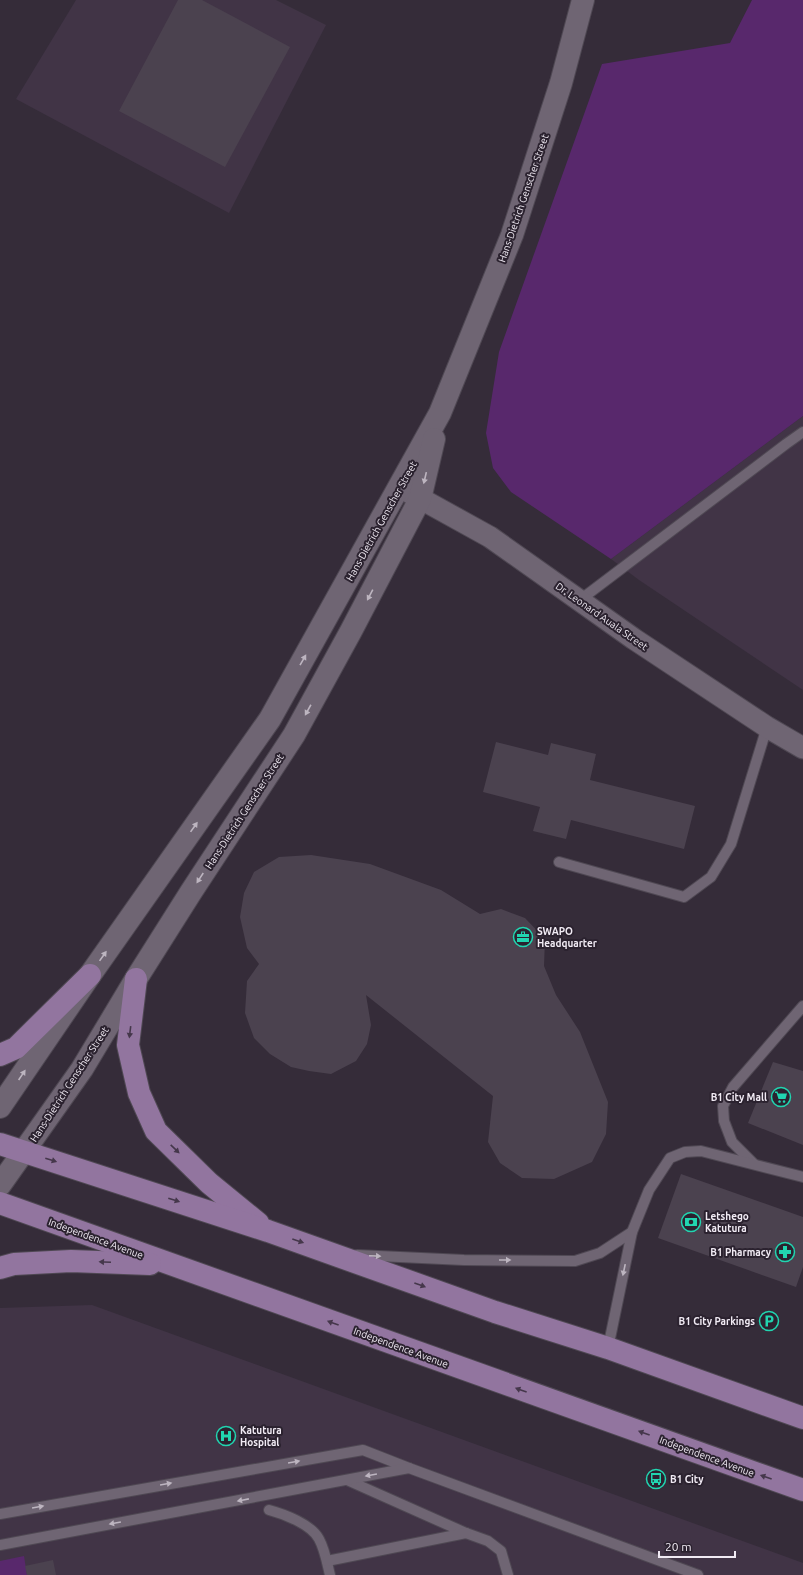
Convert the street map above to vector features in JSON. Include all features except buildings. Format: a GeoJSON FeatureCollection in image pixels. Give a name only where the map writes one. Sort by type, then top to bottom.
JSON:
{"type":"FeatureCollection","features":[{"type":"Feature","properties":{"kind":"main road"},"geometry":{"type":"LineString","coordinates":[[0,1055],[16,1048],[90,975]]}},
{"type":"Feature","properties":{"kind":"main road"},"geometry":{"type":"LineString","coordinates":[[136,979],[128,1045],[139,1093],[156,1131],[209,1183],[268,1231]]}},
{"type":"Feature","properties":{"kind":"main road"},"geometry":{"type":"LineString","coordinates":[[0,1144],[336,1254],[495,1312],[608,1348],[803,1418]]}},
{"type":"Feature","properties":{"kind":"main road","name":"Independence Avenue"},"geometry":{"type":"LineString","coordinates":[[0,1203],[172,1266],[803,1490]]}},
{"type":"Feature","properties":{"kind":"main road"},"geometry":{"type":"LineString","coordinates":[[0,1268],[14,1264],[71,1261],[172,1266]]}},
{"type":"Feature","properties":{"kind":"street","name":"Hans-Dietrich Genscher Street"},"geometry":{"type":"LineString","coordinates":[[0,1107],[90,975],[270,719],[440,413],[512,235],[561,83],[583,0]]}},
{"type":"Feature","properties":{"kind":"street","name":"Hans-Dietrich Genscher Street"},"geometry":{"type":"LineString","coordinates":[[0,1185],[82,1069],[136,979],[191,892],[294,735],[355,624],[420,499],[440,413]]}},
{"type":"Feature","properties":{"kind":"street","name":"Dr. Leonard Auala Street"},"geometry":{"type":"LineString","coordinates":[[400,487],[490,537],[634,639],[767,727],[803,748]]}},
{"type":"Feature","properties":{"kind":"lane"},"geometry":{"type":"LineString","coordinates":[[580,600],[803,432]]}},
{"type":"Feature","properties":{"kind":"lane"},"geometry":{"type":"LineString","coordinates":[[559,862],[684,897],[711,877],[731,844],[767,727]]}},
{"type":"Feature","properties":{"kind":"lane"},"geometry":{"type":"LineString","coordinates":[[754,1164],[732,1142],[724,1121],[723,1106],[732,1087],[803,1006]]}},
{"type":"Feature","properties":{"kind":"lane"},"geometry":{"type":"LineString","coordinates":[[608,1348],[632,1232],[649,1190],[670,1158],[685,1152],[701,1151],[803,1177]]}},
{"type":"Feature","properties":{"kind":"lane"},"geometry":{"type":"LineString","coordinates":[[336,1254],[464,1260],[575,1261],[600,1253],[632,1232]]}},
{"type":"Feature","properties":{"kind":"lane"},"geometry":{"type":"LineString","coordinates":[[0,1514],[363,1450],[698,1575]]}},
{"type":"Feature","properties":{"kind":"lane"},"geometry":{"type":"LineString","coordinates":[[0,1545],[409,1468]]}},
{"type":"Feature","properties":{"kind":"lane"},"geometry":{"type":"LineString","coordinates":[[347,1480],[466,1533],[488,1541],[501,1551],[508,1575]]}},
{"type":"Feature","properties":{"kind":"lane"},"geometry":{"type":"LineString","coordinates":[[269,1510],[286,1515],[309,1529],[318,1538],[327,1561],[330,1575]]}},
{"type":"Feature","properties":{"kind":"lane"},"geometry":{"type":"LineString","coordinates":[[327,1561],[466,1533]]}},
{"type":"Feature","properties":{"kind":"shaded area"},"geometry":{"type":"Polygon","coordinates":[[[76,0],[276,0],[326,25],[229,213],[16,99],[76,0]]]}},
{"type":"Feature","properties":{"kind":"shaded area"},"geometry":{"type":"Polygon","coordinates":[[[752,0],[803,0],[803,416],[611,559],[511,492],[493,468],[486,433],[499,352],[602,64],[730,43],[752,0]]]}},
{"type":"Feature","properties":{"kind":"shaded area"},"geometry":{"type":"Polygon","coordinates":[[[803,416],[803,690],[639,580],[611,559],[803,416]]]}},
{"type":"Feature","properties":{"kind":"shaded area","name":"Katutura Hospital"},"geometry":{"type":"Polygon","coordinates":[[[92,1305],[803,1563],[803,1575],[0,1575],[0,1308],[92,1305]]]}},
{"type":"Feature","properties":{"kind":"shaded area"},"geometry":{"type":"Polygon","coordinates":[[[24,1556],[27,1575],[0,1575],[0,1561],[24,1556]]]}},
{"type":"Feature","properties":{"kind":"place","name":"SWAPO Headquarter"},"geometry":{"type":"Point","coordinates":[523,937]}},
{"type":"Feature","properties":{"kind":"place","name":"B1 City Mall"},"geometry":{"type":"Point","coordinates":[781,1097]}},
{"type":"Feature","properties":{"kind":"place","name":"Letshego Katutura"},"geometry":{"type":"Point","coordinates":[691,1222]}},
{"type":"Feature","properties":{"kind":"place","name":"B1 Pharmacy"},"geometry":{"type":"Point","coordinates":[785,1252]}},
{"type":"Feature","properties":{"kind":"place","name":"B1 City Parkings"},"geometry":{"type":"Point","coordinates":[769,1321]}},
{"type":"Feature","properties":{"kind":"place","name":"Katutura Hospital"},"geometry":{"type":"Point","coordinates":[226,1436]}},
{"type":"Feature","properties":{"kind":"place","name":"B1 City"},"geometry":{"type":"Point","coordinates":[656,1479]}}]}
